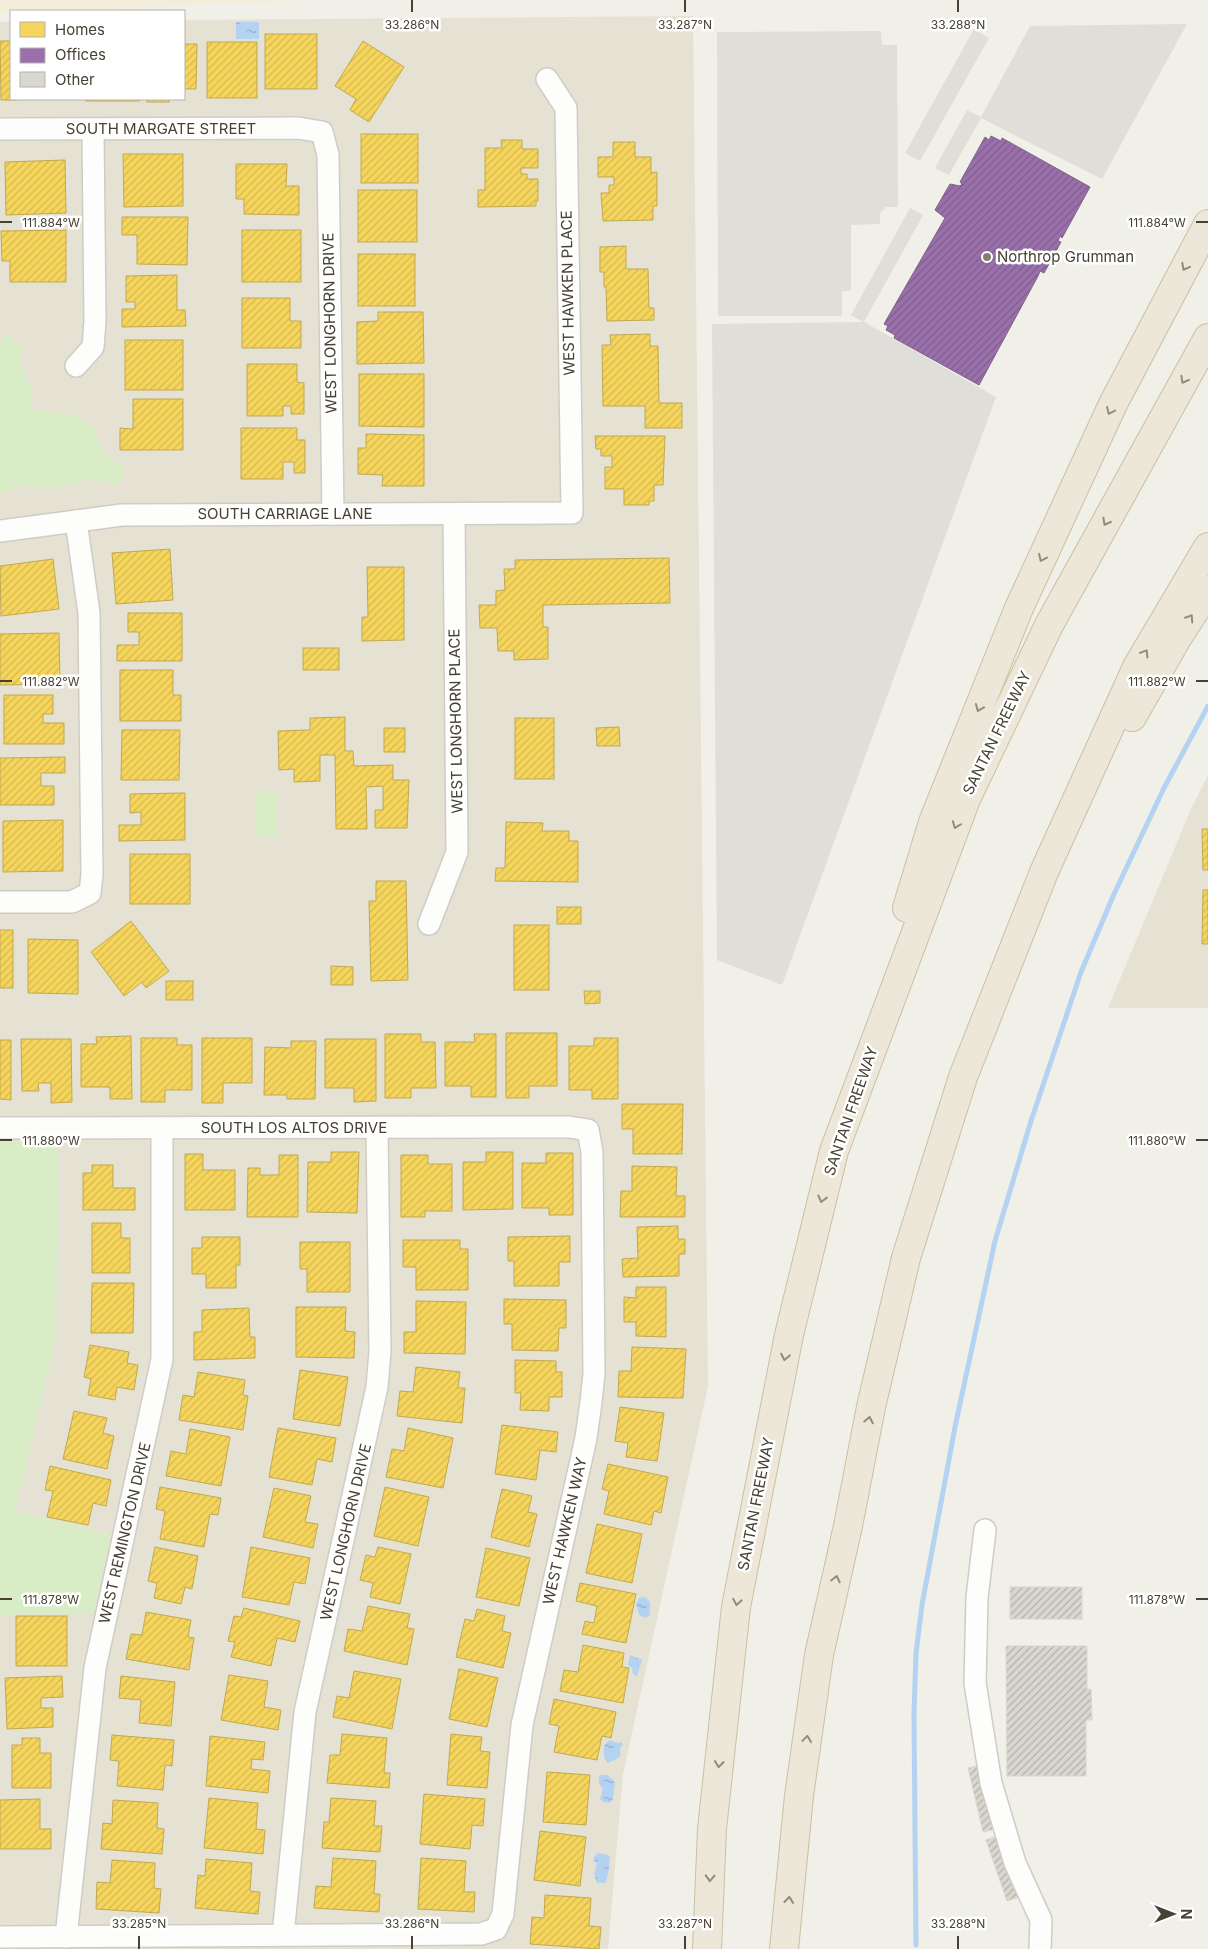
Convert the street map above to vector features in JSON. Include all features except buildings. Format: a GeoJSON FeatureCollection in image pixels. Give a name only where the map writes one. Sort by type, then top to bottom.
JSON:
{"type":"FeatureCollection","features":[{"type":"Feature","properties":{"kind":"highway"},"geometry":{"type":"LineString","coordinates":[[834,1151],[933,822],[1004,644],[1113,404],[1208,224]]}},
{"type":"Feature","properties":{"kind":"highway","name":"SANTAN FREEWAY"},"geometry":{"type":"LineString","coordinates":[[707,1949],[712,1829],[736,1607],[789,1335],[834,1151],[966,799],[1049,625],[1208,338]]}},
{"type":"Feature","properties":{"kind":"highway"},"geometry":{"type":"LineString","coordinates":[[784,1949],[799,1796],[819,1655],[906,1258],[963,1077],[1044,872],[1137,667],[1208,547]]}},
{"type":"Feature","properties":{"kind":"highway"},"geometry":{"type":"LineString","coordinates":[[1044,872],[1176,640],[1208,590]]}},
{"type":"Feature","properties":{"kind":"street","name":"WEST HAWKEN PLACE"},"geometry":{"type":"LineString","coordinates":[[547,79],[566,108],[572,513]]}},
{"type":"Feature","properties":{"kind":"street","name":"SOUTH MARGATE STREET"},"geometry":{"type":"LineString","coordinates":[[0,129],[298,128],[322,132]]}},
{"type":"Feature","properties":{"kind":"street"},"geometry":{"type":"LineString","coordinates":[[76,366],[93,347],[95,321],[93,129]]}},
{"type":"Feature","properties":{"kind":"street","name":"WEST LONGHORN DRIVE"},"geometry":{"type":"LineString","coordinates":[[322,132],[328,155],[333,514]]}},
{"type":"Feature","properties":{"kind":"street","name":"SOUTH CARRIAGE LANE"},"geometry":{"type":"LineString","coordinates":[[0,531],[122,515],[572,513]]}},
{"type":"Feature","properties":{"kind":"street","name":"WEST LONGHORN PLACE"},"geometry":{"type":"LineString","coordinates":[[429,924],[458,852],[454,514]]}},
{"type":"Feature","properties":{"kind":"street"},"geometry":{"type":"LineString","coordinates":[[0,902],[72,902],[90,893],[92,874],[89,613],[76,521]]}},
{"type":"Feature","properties":{"kind":"street","name":"SOUTH LOS ALTOS DRIVE"},"geometry":{"type":"LineString","coordinates":[[0,1128],[569,1127],[588,1130]]}},
{"type":"Feature","properties":{"kind":"street","name":"WEST REMINGTON DRIVE"},"geometry":{"type":"LineString","coordinates":[[66,1937],[95,1668],[162,1359],[162,1128]]}},
{"type":"Feature","properties":{"kind":"street","name":"WEST LONGHORN DRIVE"},"geometry":{"type":"LineString","coordinates":[[283,1935],[305,1712],[377,1387],[380,1352],[377,1128]]}},
{"type":"Feature","properties":{"kind":"street","name":"WEST HAWKEN WAY"},"geometry":{"type":"LineString","coordinates":[[283,1935],[481,1934],[496,1929],[503,1914],[522,1725],[586,1438],[591,1402],[594,1374],[592,1171],[588,1130]]}},
{"type":"Feature","properties":{"kind":"street"},"geometry":{"type":"LineString","coordinates":[[985,1530],[977,1598],[975,1683],[991,1783],[1015,1863],[1041,1920],[1040,1949]]}},
{"type":"Feature","properties":{"kind":"street"},"geometry":{"type":"LineString","coordinates":[[0,1937],[283,1935]]}},
{"type":"Feature","properties":{"kind":"shaded area"},"geometry":{"type":"Polygon","coordinates":[[[0,0],[312,0],[72,10],[10,10],[10,13],[0,13],[0,0]]]}},
{"type":"Feature","properties":{"kind":"shaded area"},"geometry":{"type":"Polygon","coordinates":[[[693,16],[708,1386],[623,1774],[608,1949],[0,1949],[0,22],[10,22],[10,100],[185,100],[185,20],[693,16]]]}},
{"type":"Feature","properties":{"kind":"shaded area"},"geometry":{"type":"Polygon","coordinates":[[[1187,24],[1102,179],[981,118],[949,175],[935,168],[967,110],[981,117],[1030,26],[1187,24]]]}},
{"type":"Feature","properties":{"kind":"shaded area"},"geometry":{"type":"Polygon","coordinates":[[[974,29],[989,38],[920,161],[905,153],[974,29]]]}},
{"type":"Feature","properties":{"kind":"shaded area"},"geometry":{"type":"Polygon","coordinates":[[[881,31],[882,45],[897,45],[898,207],[886,207],[880,213],[880,224],[851,225],[851,291],[842,291],[842,316],[718,316],[717,32],[881,31]]]}},
{"type":"Feature","properties":{"kind":"shaded area"},"geometry":{"type":"Polygon","coordinates":[[[910,208],[923,215],[864,322],[996,397],[782,985],[717,960],[712,324],[863,322],[851,315],[910,208]]]}},
{"type":"Feature","properties":{"kind":"shaded area"},"geometry":{"type":"Polygon","coordinates":[[[1208,775],[1208,1008],[1108,1008],[1191,809],[1208,775]]]}},
{"type":"Feature","properties":{"kind":"green space"},"geometry":{"type":"Polygon","coordinates":[[[5,333],[13,341],[22,344],[22,366],[32,393],[30,409],[70,414],[94,428],[103,454],[124,467],[123,480],[117,485],[94,479],[48,489],[22,485],[0,494],[0,342],[5,333]]]}},
{"type":"Feature","properties":{"kind":"green space"},"geometry":{"type":"Polygon","coordinates":[[[276,791],[277,836],[256,836],[255,792],[276,791]]]}},
{"type":"Feature","properties":{"kind":"green space"},"geometry":{"type":"Polygon","coordinates":[[[0,1141],[58,1141],[56,1338],[15,1511],[111,1534],[93,1613],[0,1615],[0,1141]]]}},
{"type":"Feature","properties":{"kind":"water"},"geometry":{"type":"Polygon","coordinates":[[[236,22],[259,22],[259,39],[236,39],[236,22]]]}},
{"type":"Feature","properties":{"kind":"water"},"geometry":{"type":"Polygon","coordinates":[[[645,1597],[650,1602],[650,1615],[646,1618],[639,1615],[636,1604],[639,1598],[645,1597]]]}},
{"type":"Feature","properties":{"kind":"water"},"geometry":{"type":"Polygon","coordinates":[[[630,1655],[642,1660],[637,1676],[633,1674],[632,1668],[628,1665],[630,1655]]]}},
{"type":"Feature","properties":{"kind":"water"},"geometry":{"type":"Polygon","coordinates":[[[609,1740],[618,1743],[622,1742],[623,1745],[620,1748],[620,1757],[608,1763],[604,1758],[604,1746],[609,1740]]]}},
{"type":"Feature","properties":{"kind":"water"},"geometry":{"type":"Polygon","coordinates":[[[601,1775],[608,1775],[615,1782],[613,1799],[609,1803],[603,1802],[600,1799],[603,1789],[599,1784],[599,1777],[601,1775]]]}},
{"type":"Feature","properties":{"kind":"water"},"geometry":{"type":"Polygon","coordinates":[[[598,1853],[610,1857],[605,1883],[597,1883],[594,1875],[597,1863],[594,1861],[594,1857],[598,1853]]]}},
{"type":"Feature","properties":{"kind":"waterway"},"geometry":{"type":"LineString","coordinates":[[916,1945],[914,1713],[916,1653],[922,1605],[955,1427],[995,1241],[1031,1121],[1081,972],[1114,894],[1164,788],[1208,706]]}},
{"type":"Feature","properties":{"kind":"place","name":"Northrop Grumman"},"geometry":{"type":"Point","coordinates":[987,257]}}]}
